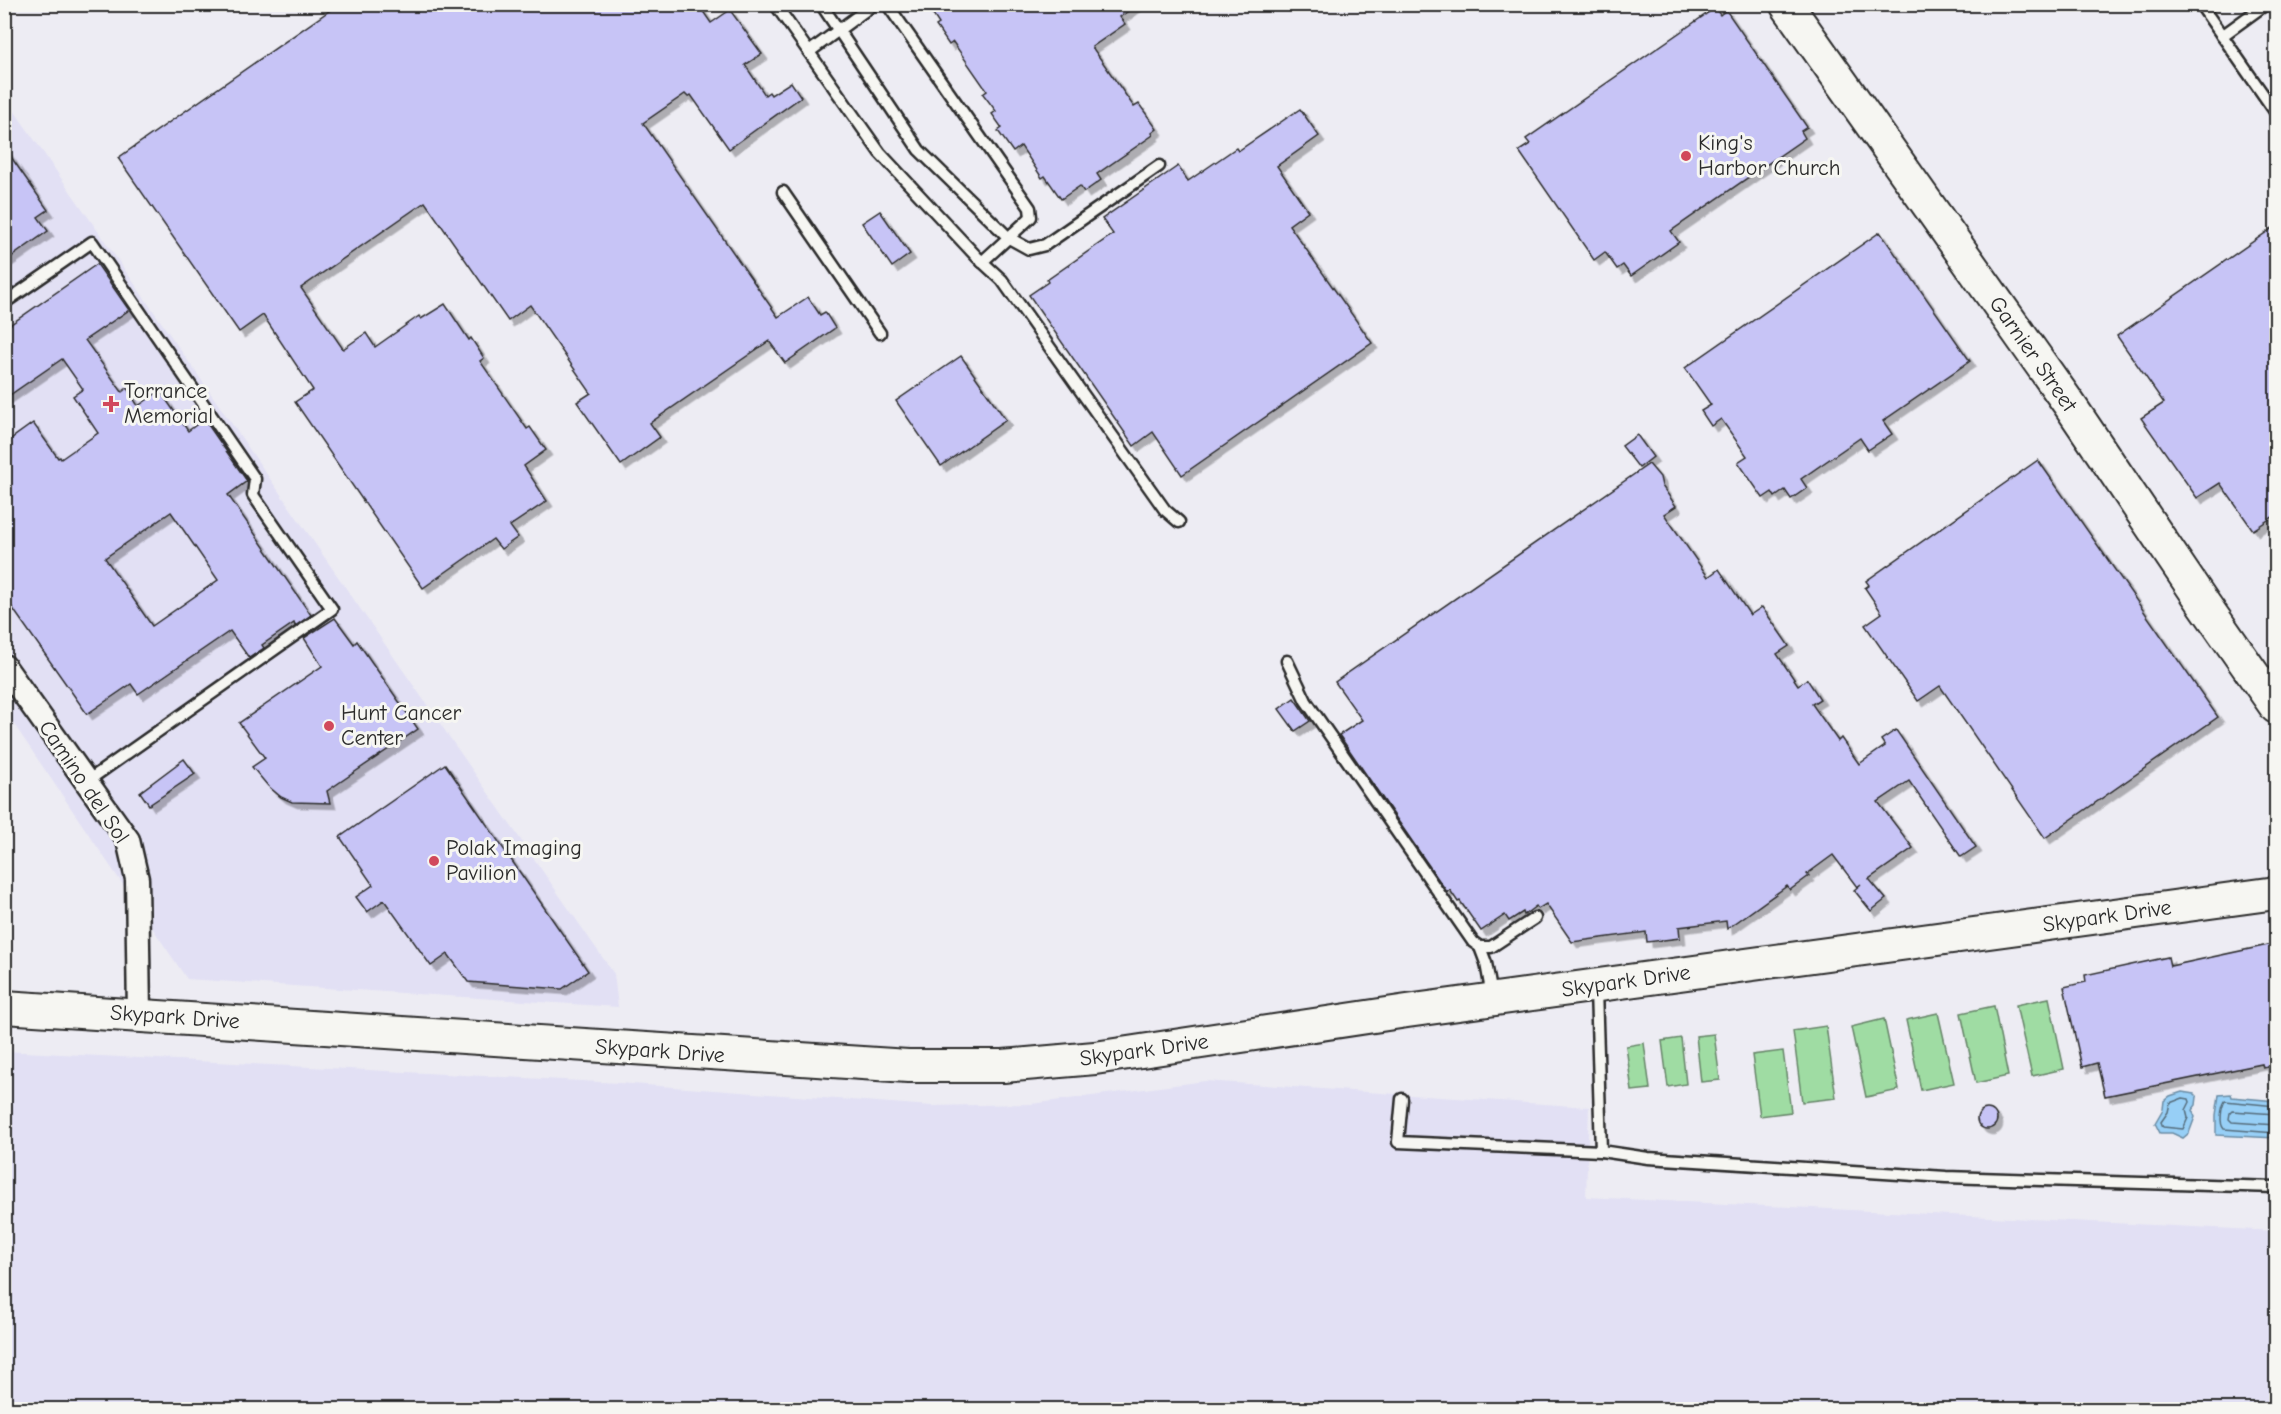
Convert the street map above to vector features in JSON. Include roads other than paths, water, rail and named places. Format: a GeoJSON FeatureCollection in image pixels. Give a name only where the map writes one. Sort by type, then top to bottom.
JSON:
{"type":"FeatureCollection","features":[{"type":"Feature","properties":{"kind":"main road","name":"Garnier Street"},"geometry":{"type":"LineString","coordinates":[[1786,4],[2068,404],[2277,707]]}},
{"type":"Feature","properties":{"kind":"main road","name":"Skypark Drive"},"geometry":{"type":"LineString","coordinates":[[4,1007],[885,1065],[979,1066],[1095,1058],[1493,999],[2277,893]]}},
{"type":"Feature","properties":{"kind":"street","name":"Camino del Sol"},"geometry":{"type":"LineString","coordinates":[[4,666],[128,840],[136,879],[139,1015]]}},
{"type":"Feature","properties":{"kind":"lane"},"geometry":{"type":"LineString","coordinates":[[776,4],[880,153],[982,262],[1002,280],[1165,510],[1179,522]]}},
{"type":"Feature","properties":{"kind":"lane"},"geometry":{"type":"LineString","coordinates":[[820,4],[919,150],[1008,238],[1029,249],[1045,245],[1159,166]]}},
{"type":"Feature","properties":{"kind":"lane"},"geometry":{"type":"LineString","coordinates":[[809,52],[874,4]]}},
{"type":"Feature","properties":{"kind":"lane"},"geometry":{"type":"LineString","coordinates":[[886,4],[1030,208],[1031,217],[982,262]]}},
{"type":"Feature","properties":{"kind":"lane"},"geometry":{"type":"LineString","coordinates":[[2200,4],[2277,113]]}},
{"type":"Feature","properties":{"kind":"lane"},"geometry":{"type":"LineString","coordinates":[[2222,36],[2266,4]]}},
{"type":"Feature","properties":{"kind":"lane"},"geometry":{"type":"LineString","coordinates":[[783,192],[880,333]]}},
{"type":"Feature","properties":{"kind":"lane"},"geometry":{"type":"LineString","coordinates":[[4,303],[92,242],[255,479],[253,495],[332,609],[86,782]]}},
{"type":"Feature","properties":{"kind":"lane"},"geometry":{"type":"LineString","coordinates":[[1287,661],[1306,701],[1473,942],[1480,947],[1486,963],[1493,999]]}},
{"type":"Feature","properties":{"kind":"lane"},"geometry":{"type":"LineString","coordinates":[[1480,947],[1491,947],[1535,918]]}},
{"type":"Feature","properties":{"kind":"lane"},"geometry":{"type":"LineString","coordinates":[[1596,985],[1602,1150]]}},
{"type":"Feature","properties":{"kind":"lane"},"geometry":{"type":"LineString","coordinates":[[1402,1099],[1398,1142],[1602,1150],[1648,1158],[1946,1177],[2277,1187]]}},
{"type":"Feature","properties":{"kind":"water"},"geometry":{"type":"Polygon","coordinates":[[[2182,1092],[2194,1094],[2197,1097],[2196,1105],[2192,1110],[2195,1117],[2189,1133],[2183,1138],[2172,1133],[2160,1133],[2155,1123],[2163,1109],[2164,1101],[2182,1092]]]}},
{"type":"Feature","properties":{"kind":"water"},"geometry":{"type":"Polygon","coordinates":[[[2231,1094],[2232,1097],[2276,1101],[2276,1138],[2216,1135],[2219,1095],[2231,1094]]]}},
{"type":"Feature","properties":{"kind":"place","name":"King's Harbor Church"},"geometry":{"type":"Point","coordinates":[1686,156]}},
{"type":"Feature","properties":{"kind":"place","name":"Torrance Memorial"},"geometry":{"type":"Point","coordinates":[111,404]}},
{"type":"Feature","properties":{"kind":"place","name":"Hunt Cancer Center"},"geometry":{"type":"Point","coordinates":[329,726]}},
{"type":"Feature","properties":{"kind":"place","name":"Polak Imaging Pavilion"},"geometry":{"type":"Point","coordinates":[434,861]}}]}
